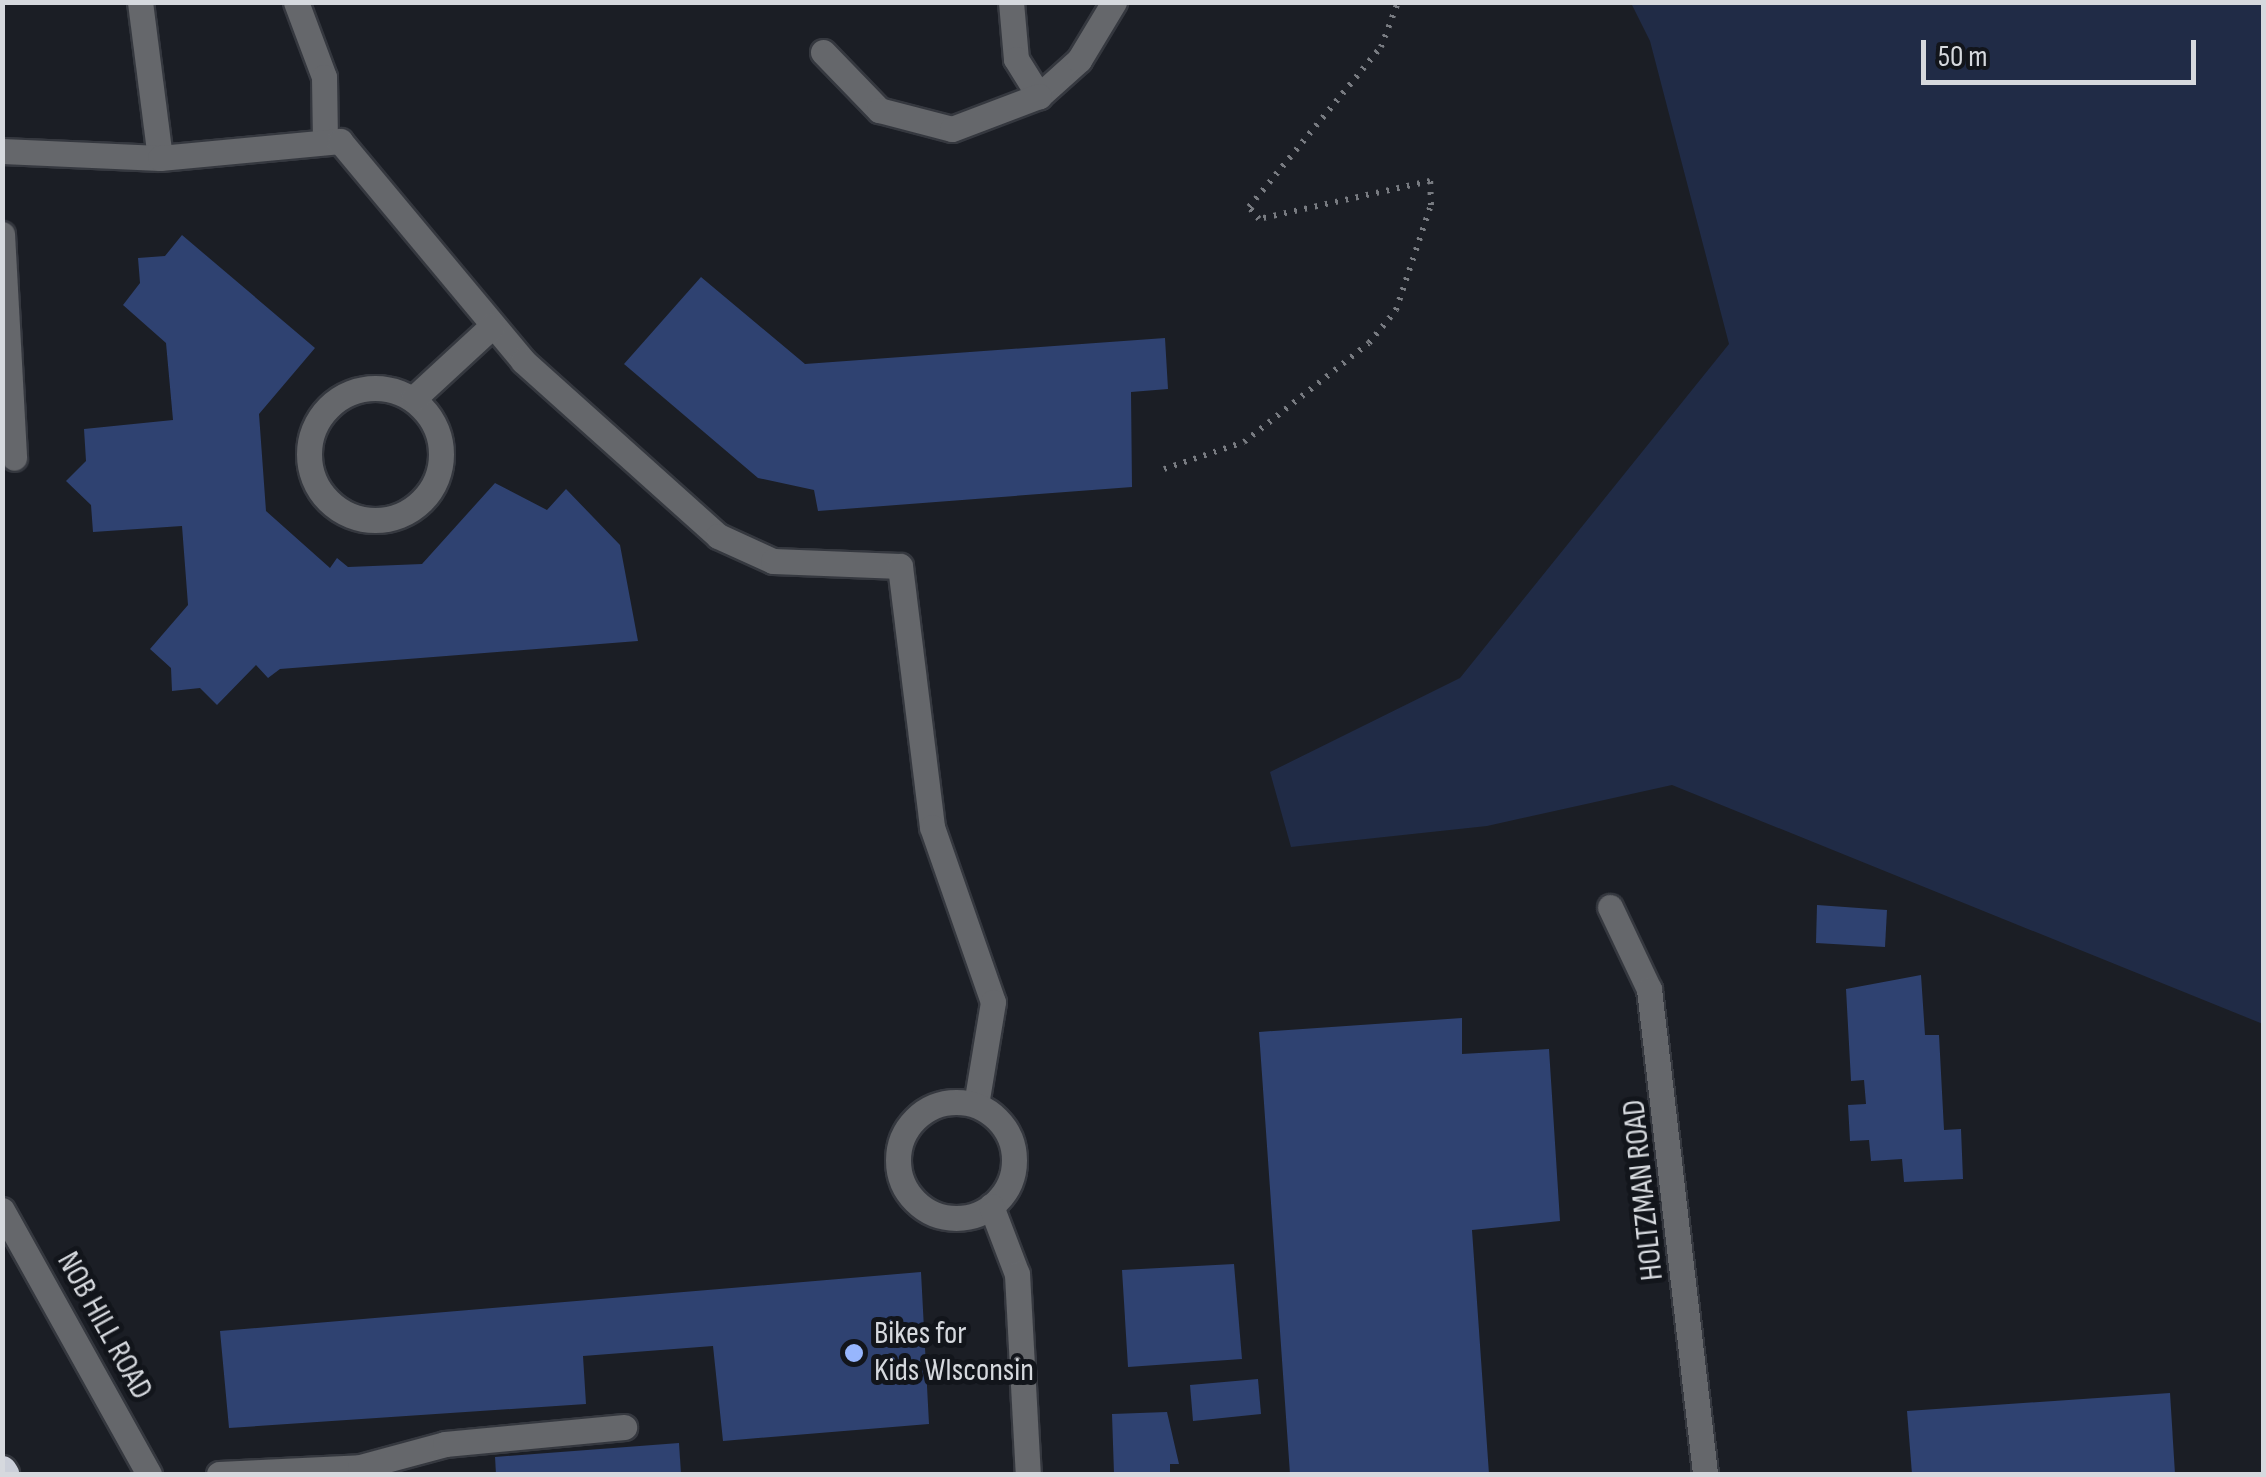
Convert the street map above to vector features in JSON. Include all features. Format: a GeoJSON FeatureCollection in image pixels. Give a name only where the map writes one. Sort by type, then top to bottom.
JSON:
{"type":"FeatureCollection","features":[{"type":"Feature","properties":{"kind":"street"},"geometry":{"type":"LineString","coordinates":[[140,2],[160,158]]}},
{"type":"Feature","properties":{"kind":"street"},"geometry":{"type":"LineString","coordinates":[[296,2],[324,77],[326,140]]}},
{"type":"Feature","properties":{"kind":"street"},"geometry":{"type":"LineString","coordinates":[[1012,2],[1016,59],[1039,96]]}},
{"type":"Feature","properties":{"kind":"street"},"geometry":{"type":"LineString","coordinates":[[822,52],[879,110],[952,129],[1039,96],[1079,60],[1114,2]]}},
{"type":"Feature","properties":{"kind":"street"},"geometry":{"type":"LineString","coordinates":[[2,151],[160,158],[326,140],[362,159],[492,326],[622,458],[718,536],[774,561],[900,566],[932,827],[993,1002],[976,1105]]}},
{"type":"Feature","properties":{"kind":"street"},"geometry":{"type":"LineString","coordinates":[[2,234],[14,458]]}},
{"type":"Feature","properties":{"kind":"street"},"geometry":{"type":"LineString","coordinates":[[413,400],[492,326]]}},
{"type":"Feature","properties":{"kind":"street"},"geometry":{"type":"LineString","coordinates":[[370,387],[413,400],[438,432],[429,492],[375,520],[335,506],[319,490],[309,446],[329,406],[370,387]]}},
{"type":"Feature","properties":{"kind":"street","name":"HOLTZMAN ROAD"},"geometry":{"type":"LineString","coordinates":[[1610,906],[1652,1006],[1705,1474]]}},
{"type":"Feature","properties":{"kind":"street"},"geometry":{"type":"LineString","coordinates":[[976,1105],[1012,1142],[1012,1177],[991,1206],[935,1214],[900,1172],[902,1138],[925,1110],[976,1105]]}},
{"type":"Feature","properties":{"kind":"street"},"geometry":{"type":"LineString","coordinates":[[991,1206],[1017,1274],[1028,1474]]}},
{"type":"Feature","properties":{"kind":"street","name":"NOB HILL ROAD"},"geometry":{"type":"LineString","coordinates":[[2,1210],[149,1474]]}},
{"type":"Feature","properties":{"kind":"street"},"geometry":{"type":"LineString","coordinates":[[219,1474],[360,1466],[445,1444],[624,1427]]}},
{"type":"Feature","properties":{"kind":"path"},"geometry":{"type":"LineString","coordinates":[[1164,469],[1244,442],[1370,344],[1396,310],[1430,180],[1260,219],[1248,207],[1381,47],[1398,2]]}},
{"type":"Feature","properties":{"kind":"shaded area"},"geometry":{"type":"Polygon","coordinates":[[[1631,3],[2263,3],[2263,1024],[1672,785],[1487,826],[1291,847],[1270,772],[1460,678],[1729,344],[1650,41],[1631,3]]]}},
{"type":"Feature","properties":{"kind":"building"},"geometry":{"type":"Polygon","coordinates":[[[182,235],[315,348],[259,414],[266,511],[330,568],[337,558],[348,567],[422,564],[495,483],[547,510],[566,489],[620,545],[638,641],[280,669],[268,678],[256,665],[217,705],[200,688],[172,691],[171,668],[150,649],[188,605],[182,526],[93,532],[91,505],[66,481],[86,461],[84,429],[173,420],[166,343],[123,305],[140,283],[138,258],[165,256],[182,235]]]}},
{"type":"Feature","properties":{"kind":"building"},"geometry":{"type":"Polygon","coordinates":[[[701,277],[805,364],[1165,338],[1168,389],[1131,392],[1132,487],[818,511],[814,490],[758,478],[624,364],[701,277]]]}},
{"type":"Feature","properties":{"kind":"building"},"geometry":{"type":"Polygon","coordinates":[[[1817,905],[1887,910],[1885,947],[1816,943],[1817,905]]]}},
{"type":"Feature","properties":{"kind":"building"},"geometry":{"type":"Polygon","coordinates":[[[1921,975],[1925,1035],[1939,1035],[1944,1130],[1961,1129],[1963,1179],[1904,1182],[1902,1159],[1871,1161],[1869,1140],[1850,1141],[1848,1105],[1866,1104],[1864,1080],[1851,1081],[1846,989],[1921,975]]]}},
{"type":"Feature","properties":{"kind":"building"},"geometry":{"type":"Polygon","coordinates":[[[1462,1018],[1462,1054],[1549,1049],[1560,1221],[1472,1230],[1489,1474],[1290,1474],[1259,1032],[1462,1018]]]}},
{"type":"Feature","properties":{"kind":"building"},"geometry":{"type":"Polygon","coordinates":[[[1234,1264],[1242,1359],[1128,1367],[1122,1270],[1234,1264]]]}},
{"type":"Feature","properties":{"kind":"building"},"geometry":{"type":"Polygon","coordinates":[[[921,1272],[929,1424],[723,1441],[713,1346],[583,1356],[586,1404],[229,1428],[220,1331],[921,1272]]]}},
{"type":"Feature","properties":{"kind":"building"},"geometry":{"type":"Polygon","coordinates":[[[1258,1379],[1261,1414],[1193,1421],[1190,1385],[1258,1379]]]}},
{"type":"Feature","properties":{"kind":"building"},"geometry":{"type":"Polygon","coordinates":[[[2170,1393],[2175,1474],[1912,1474],[1907,1411],[2170,1393]]]}},
{"type":"Feature","properties":{"kind":"building"},"geometry":{"type":"Polygon","coordinates":[[[1167,1412],[1179,1464],[1170,1464],[1170,1474],[1114,1474],[1112,1414],[1167,1412]]]}},
{"type":"Feature","properties":{"kind":"building"},"geometry":{"type":"Polygon","coordinates":[[[679,1443],[681,1474],[496,1474],[495,1457],[679,1443]]]}},
{"type":"Feature","properties":{"kind":"place","name":"Bikes for Kids WIsconsin"},"geometry":{"type":"Point","coordinates":[854,1353]}}]}
